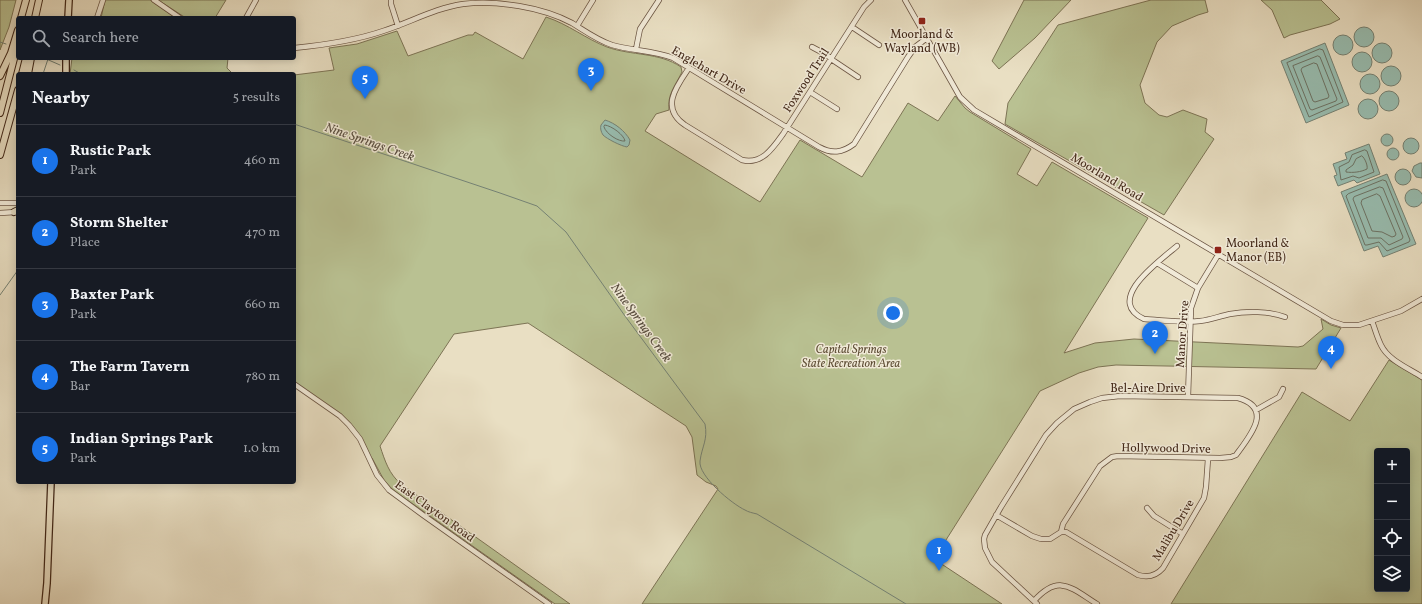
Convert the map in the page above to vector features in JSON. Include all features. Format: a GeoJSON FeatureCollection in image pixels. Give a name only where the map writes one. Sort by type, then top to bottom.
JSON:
{"type":"FeatureCollection","features":[{"type":"Feature","properties":{"kind":"highway"},"geometry":{"type":"LineString","coordinates":[[22,16],[26,0]]}},
{"type":"Feature","properties":{"kind":"highway"},"geometry":{"type":"LineString","coordinates":[[36,16],[39,0]]}},
{"type":"Feature","properties":{"kind":"highway"},"geometry":{"type":"LineString","coordinates":[[0,76],[11,53],[16,37]]}},
{"type":"Feature","properties":{"kind":"highway"},"geometry":{"type":"LineString","coordinates":[[0,113],[16,51]]}},
{"type":"Feature","properties":{"kind":"highway"},"geometry":{"type":"LineString","coordinates":[[22,72],[26,60]]}},
{"type":"Feature","properties":{"kind":"highway"},"geometry":{"type":"LineString","coordinates":[[28,72],[31,60]]}},
{"type":"Feature","properties":{"kind":"highway"},"geometry":{"type":"LineString","coordinates":[[0,155],[16,97]]}},
{"type":"Feature","properties":{"kind":"main road"},"geometry":{"type":"LineString","coordinates":[[68,16],[69,0]]}},
{"type":"Feature","properties":{"kind":"main road"},"geometry":{"type":"LineString","coordinates":[[66,60],[66,72]]}},
{"type":"Feature","properties":{"kind":"main road"},"geometry":{"type":"LineString","coordinates":[[45,604],[51,484]]}},
{"type":"Feature","properties":{"kind":"street"},"geometry":{"type":"LineString","coordinates":[[98,16],[103,0]]}},
{"type":"Feature","properties":{"kind":"street"},"geometry":{"type":"LineString","coordinates":[[154,0],[177,16]]}},
{"type":"Feature","properties":{"kind":"street"},"geometry":{"type":"LineString","coordinates":[[247,16],[256,0]]}},
{"type":"Feature","properties":{"kind":"street"},"geometry":{"type":"LineString","coordinates":[[391,0],[398,26]]}},
{"type":"Feature","properties":{"kind":"street"},"geometry":{"type":"LineString","coordinates":[[577,26],[593,0]]}},
{"type":"Feature","properties":{"kind":"street"},"geometry":{"type":"LineString","coordinates":[[636,49],[640,29],[659,0]]}},
{"type":"Feature","properties":{"kind":"street","name":"Foxwood Trail"},"geometry":{"type":"LineString","coordinates":[[689,68],[672,96],[672,108],[677,119],[742,160],[758,160],[772,150],[864,7],[871,0]]}},
{"type":"Feature","properties":{"kind":"street","name":"Moorland Road"},"geometry":{"type":"LineString","coordinates":[[905,0],[960,97],[974,110],[1331,321],[1343,325],[1360,325],[1372,321]]}},
{"type":"Feature","properties":{"kind":"street","name":"Englehart Drive"},"geometry":{"type":"LineString","coordinates":[[296,48],[363,38],[460,2],[488,2],[518,5],[554,15],[610,44],[663,54],[674,58],[826,151],[838,152],[854,144],[911,53],[927,38]]}},
{"type":"Feature","properties":{"kind":"street"},"geometry":{"type":"LineString","coordinates":[[852,27],[879,45]]}},
{"type":"Feature","properties":{"kind":"street"},"geometry":{"type":"LineString","coordinates":[[812,47],[827,55],[858,77]]}},
{"type":"Feature","properties":{"kind":"street"},"geometry":{"type":"LineString","coordinates":[[810,92],[837,108]]}},
{"type":"Feature","properties":{"kind":"street"},"geometry":{"type":"LineString","coordinates":[[0,203],[16,203]]}},
{"type":"Feature","properties":{"kind":"street"},"geometry":{"type":"LineString","coordinates":[[0,213],[16,211]]}},
{"type":"Feature","properties":{"kind":"street"},"geometry":{"type":"LineString","coordinates":[[1177,246],[1145,273],[1134,287],[1130,296],[1130,306],[1136,315],[1144,319],[1190,321],[1211,320],[1230,314],[1248,312],[1275,314],[1285,317]]}},
{"type":"Feature","properties":{"kind":"street","name":"Manor Drive"},"geometry":{"type":"LineString","coordinates":[[1188,397],[1191,308],[1198,288],[1218,255]]}},
{"type":"Feature","properties":{"kind":"street"},"geometry":{"type":"LineString","coordinates":[[1157,264],[1198,288]]}},
{"type":"Feature","properties":{"kind":"street"},"geometry":{"type":"LineString","coordinates":[[1422,299],[1401,311],[1372,321],[1381,346],[1386,352],[1393,359],[1422,377]]}},
{"type":"Feature","properties":{"kind":"street","name":"East Clayton Road"},"geometry":{"type":"LineString","coordinates":[[296,385],[334,412],[349,425],[360,439],[380,480],[389,490],[549,604]]}},
{"type":"Feature","properties":{"kind":"street"},"geometry":{"type":"LineString","coordinates":[[1256,410],[1279,397],[1283,389]]}},
{"type":"Feature","properties":{"kind":"street","name":"Bel-Aire Drive"},"geometry":{"type":"LineString","coordinates":[[1036,602],[992,562],[985,548],[985,535],[1049,431],[1062,418],[1074,409],[1090,402],[1110,397],[1132,396],[1238,398],[1248,401],[1256,410]]}},
{"type":"Feature","properties":{"kind":"street","name":"Hollywood Drive"},"geometry":{"type":"LineString","coordinates":[[1061,532],[1063,524],[1094,473],[1102,464],[1112,457],[1231,457],[1236,455],[1256,426],[1258,415],[1256,410]]}},
{"type":"Feature","properties":{"kind":"street","name":"Malibu Drive"},"geometry":{"type":"LineString","coordinates":[[1061,532],[1066,532],[1138,575],[1147,577],[1156,574],[1163,568],[1205,494],[1208,458]]}},
{"type":"Feature","properties":{"kind":"street"},"geometry":{"type":"LineString","coordinates":[[1148,508],[1154,516],[1183,534]]}},
{"type":"Feature","properties":{"kind":"street"},"geometry":{"type":"LineString","coordinates":[[996,515],[1035,538],[1046,540],[1061,532]]}},
{"type":"Feature","properties":{"kind":"street"},"geometry":{"type":"LineString","coordinates":[[1036,602],[1040,594],[1050,586],[1062,585],[1097,604]]}},
{"type":"Feature","properties":{"kind":"green space"},"geometry":{"type":"Polygon","coordinates":[[[0,0],[16,0],[9,27],[0,50],[0,0]]]}},
{"type":"Feature","properties":{"kind":"green space"},"geometry":{"type":"Polygon","coordinates":[[[105,0],[150,0],[173,16],[101,16],[105,0]]]}},
{"type":"Feature","properties":{"kind":"green space"},"geometry":{"type":"Polygon","coordinates":[[[158,0],[226,0],[216,16],[183,16],[158,0]]]}},
{"type":"Feature","properties":{"kind":"green space"},"geometry":{"type":"Polygon","coordinates":[[[1024,0],[1071,0],[1035,38],[999,69],[992,61],[1024,0]]]}},
{"type":"Feature","properties":{"kind":"green space"},"geometry":{"type":"Polygon","coordinates":[[[1151,0],[1205,0],[1208,12],[1172,26],[1157,42],[1140,85],[1145,103],[1159,115],[1167,117],[1183,110],[1207,119],[1205,132],[1214,139],[1164,215],[1005,124],[1008,103],[1058,25],[1151,0]]]}},
{"type":"Feature","properties":{"kind":"green space"},"geometry":{"type":"Polygon","coordinates":[[[1261,0],[1321,0],[1340,19],[1330,24],[1284,38],[1272,10],[1261,0]]]}},
{"type":"Feature","properties":{"kind":"green space","name":"Capital Springs State Recreation Area"},"geometry":{"type":"Polygon","coordinates":[[[546,17],[607,47],[626,52],[655,56],[673,62],[681,67],[682,72],[670,95],[669,110],[656,114],[645,131],[760,202],[800,140],[862,177],[908,103],[938,121],[955,96],[970,112],[1031,149],[1017,174],[1037,186],[1052,162],[1148,218],[1064,353],[1095,343],[1134,339],[1298,347],[1303,346],[1323,329],[1321,319],[1331,325],[1341,328],[1316,369],[1116,365],[1098,367],[1079,373],[1040,391],[934,559],[1002,604],[642,604],[718,489],[716,486],[706,482],[697,475],[692,437],[686,426],[528,323],[454,334],[380,446],[384,457],[390,472],[401,484],[570,604],[555,604],[393,490],[384,480],[372,458],[367,454],[348,424],[296,385],[296,75],[334,70],[329,48],[357,44],[397,31],[408,56],[468,35],[473,35],[475,32],[523,59],[546,17]]]}},
{"type":"Feature","properties":{"kind":"green space"},"geometry":{"type":"Polygon","coordinates":[[[72,60],[228,60],[227,68],[231,72],[70,72],[72,60]]]}},
{"type":"Feature","properties":{"kind":"green space"},"geometry":{"type":"Polygon","coordinates":[[[1389,360],[1422,380],[1422,604],[1171,604],[1302,392],[1350,421],[1389,360]]]}},
{"type":"Feature","properties":{"kind":"water"},"geometry":{"type":"Polygon","coordinates":[[[1364,27],[1371,30],[1374,37],[1371,44],[1364,47],[1357,44],[1354,37],[1357,30],[1364,27]]]}},
{"type":"Feature","properties":{"kind":"water"},"geometry":{"type":"Polygon","coordinates":[[[1343,35],[1350,38],[1353,45],[1350,52],[1343,55],[1336,52],[1333,45],[1336,38],[1343,35]]]}},
{"type":"Feature","properties":{"kind":"water"},"geometry":{"type":"Polygon","coordinates":[[[1325,43],[1349,105],[1306,123],[1281,61],[1325,43]]]}},
{"type":"Feature","properties":{"kind":"water"},"geometry":{"type":"Polygon","coordinates":[[[1382,43],[1389,46],[1392,53],[1389,60],[1382,63],[1375,60],[1372,53],[1375,46],[1382,43]]]}},
{"type":"Feature","properties":{"kind":"water"},"geometry":{"type":"Polygon","coordinates":[[[1362,52],[1369,55],[1372,62],[1369,69],[1362,72],[1355,69],[1352,62],[1355,55],[1362,52]]]}},
{"type":"Feature","properties":{"kind":"water"},"geometry":{"type":"Polygon","coordinates":[[[1391,66],[1398,69],[1401,76],[1398,83],[1391,86],[1384,83],[1381,76],[1384,69],[1391,66]]]}},
{"type":"Feature","properties":{"kind":"water"},"geometry":{"type":"Polygon","coordinates":[[[1370,74],[1377,77],[1380,84],[1377,91],[1370,94],[1363,91],[1360,84],[1363,77],[1370,74]]]}},
{"type":"Feature","properties":{"kind":"water"},"geometry":{"type":"Polygon","coordinates":[[[1389,91],[1396,94],[1399,101],[1396,108],[1389,111],[1382,108],[1379,101],[1382,94],[1389,91]]]}},
{"type":"Feature","properties":{"kind":"water"},"geometry":{"type":"Polygon","coordinates":[[[1368,99],[1375,102],[1378,109],[1375,116],[1368,119],[1361,116],[1358,109],[1361,102],[1368,99]]]}},
{"type":"Feature","properties":{"kind":"water"},"geometry":{"type":"Polygon","coordinates":[[[605,120],[616,125],[623,131],[630,140],[627,147],[614,142],[603,135],[601,125],[605,120]]]}},
{"type":"Feature","properties":{"kind":"water"},"geometry":{"type":"Polygon","coordinates":[[[1389,134],[1392,135],[1392,145],[1385,146],[1382,145],[1381,138],[1382,135],[1389,134]]]}},
{"type":"Feature","properties":{"kind":"water"},"geometry":{"type":"Polygon","coordinates":[[[1411,138],[1418,143],[1419,146],[1414,153],[1411,154],[1404,149],[1403,146],[1408,139],[1411,138]]]}},
{"type":"Feature","properties":{"kind":"water"},"geometry":{"type":"Polygon","coordinates":[[[1369,144],[1380,174],[1357,183],[1354,180],[1338,186],[1334,176],[1337,175],[1333,164],[1347,159],[1345,153],[1369,144]]]}},
{"type":"Feature","properties":{"kind":"water"},"geometry":{"type":"Polygon","coordinates":[[[1395,148],[1398,149],[1398,159],[1391,160],[1388,159],[1387,152],[1388,149],[1395,148]]]}},
{"type":"Feature","properties":{"kind":"water"},"geometry":{"type":"Polygon","coordinates":[[[1422,163],[1422,178],[1416,177],[1412,171],[1414,166],[1422,163]]]}},
{"type":"Feature","properties":{"kind":"water"},"geometry":{"type":"Polygon","coordinates":[[[1403,169],[1410,174],[1411,177],[1406,184],[1403,185],[1396,180],[1395,177],[1400,170],[1403,169]]]}},
{"type":"Feature","properties":{"kind":"water"},"geometry":{"type":"Polygon","coordinates":[[[1387,174],[1416,244],[1383,257],[1378,246],[1364,251],[1341,192],[1387,174]]]}},
{"type":"Feature","properties":{"kind":"water"},"geometry":{"type":"Polygon","coordinates":[[[1414,189],[1420,192],[1423,198],[1420,204],[1414,207],[1408,204],[1405,198],[1408,192],[1414,189]]]}},
{"type":"Feature","properties":{"kind":"waterway","name":"Nine Springs Creek"},"geometry":{"type":"LineString","coordinates":[[0,42],[6,44]]}},
{"type":"Feature","properties":{"kind":"waterway"},"geometry":{"type":"LineString","coordinates":[[44,72],[48,60]]}},
{"type":"Feature","properties":{"kind":"waterway"},"geometry":{"type":"LineString","coordinates":[[49,60],[60,65]]}},
{"type":"Feature","properties":{"kind":"waterway","name":"Nine Springs Creek"},"geometry":{"type":"LineString","coordinates":[[74,70],[78,72]]}},
{"type":"Feature","properties":{"kind":"waterway","name":"Nine Springs Creek"},"geometry":{"type":"LineString","coordinates":[[296,125],[537,206],[566,232],[625,316],[705,424],[705,439],[700,461],[704,474],[710,482],[739,507],[757,514],[906,604]]}},
{"type":"Feature","properties":{"kind":"waterway"},"geometry":{"type":"LineString","coordinates":[[0,295],[16,273]]}},
{"type":"Feature","properties":{"kind":"place","name":"Moorland & Wayland (WB)"},"geometry":{"type":"Point","coordinates":[922,21]}},
{"type":"Feature","properties":{"kind":"place","name":"Baxter Park"},"geometry":{"type":"Point","coordinates":[591,91]}},
{"type":"Feature","properties":{"kind":"place","name":"Indian Springs Park"},"geometry":{"type":"Point","coordinates":[365,99]}},
{"type":"Feature","properties":{"kind":"place","name":"Moorland & Manor (EB)"},"geometry":{"type":"Point","coordinates":[1218,250]}},
{"type":"Feature","properties":{"kind":"place","name":"Storm Shelter"},"geometry":{"type":"Point","coordinates":[1155,354]}},
{"type":"Feature","properties":{"kind":"place","name":"The Farm Tavern"},"geometry":{"type":"Point","coordinates":[1331,369]}},
{"type":"Feature","properties":{"kind":"place","name":"Rustic Park"},"geometry":{"type":"Point","coordinates":[939,571]}}]}
